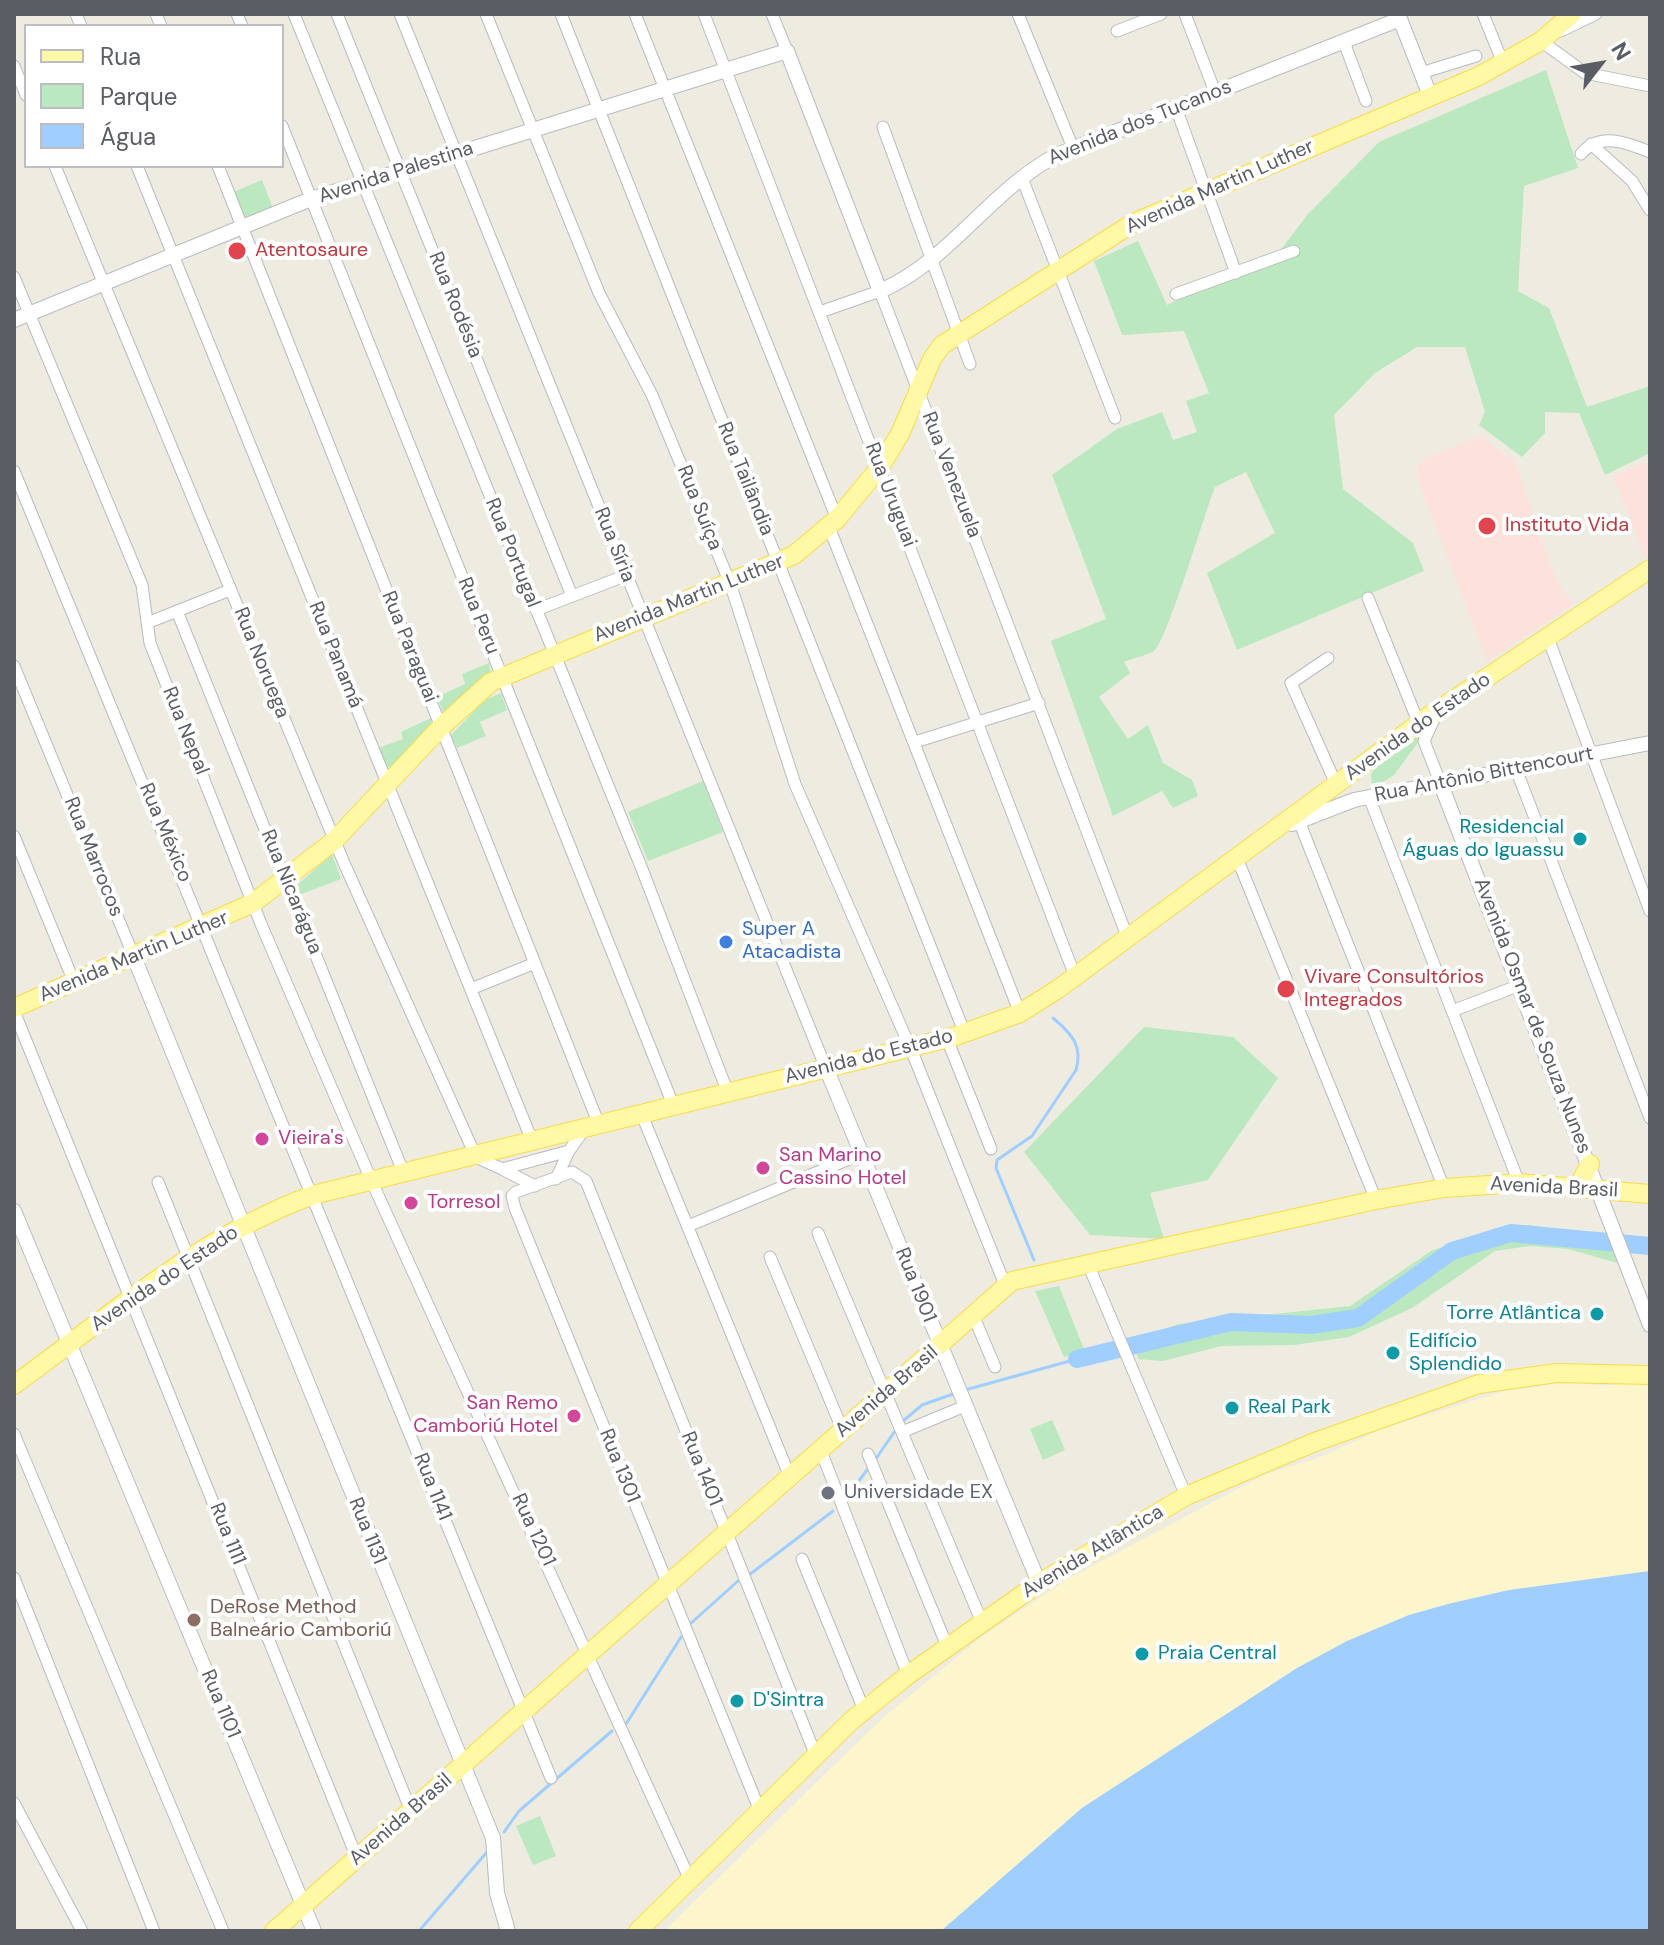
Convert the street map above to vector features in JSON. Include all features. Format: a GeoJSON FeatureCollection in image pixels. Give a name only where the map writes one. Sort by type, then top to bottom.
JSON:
{"type":"FeatureCollection","features":[{"type":"Feature","properties":{"kind":"main road","name":"Avenida Martin Luther"},"geometry":{"type":"LineString","coordinates":[[14,1010],[253,903],[334,841],[473,695],[502,676],[779,563],[833,523],[880,467],[900,434],[936,352],[959,333],[1057,269],[1133,223],[1431,98],[1503,63],[1568,22]]}},
{"type":"Feature","properties":{"kind":"main road","name":"Avenida do Estado"},"geometry":{"type":"LineString","coordinates":[[14,1385],[189,1259],[243,1225],[313,1195],[912,1051],[1020,1013],[1440,709],[1650,569]]}},
{"type":"Feature","properties":{"kind":"main road"},"geometry":{"type":"LineString","coordinates":[[1578,1186],[1590,1164]]}},
{"type":"Feature","properties":{"kind":"main road","name":"Avenida Brasil"},"geometry":{"type":"LineString","coordinates":[[274,1931],[941,1345],[1005,1285],[1019,1278],[1444,1188],[1519,1183],[1650,1194]]}},
{"type":"Feature","properties":{"kind":"main road","name":"Avenida Atlântica"},"geometry":{"type":"LineString","coordinates":[[638,1931],[864,1710],[908,1675],[981,1620],[1186,1496],[1315,1442],[1479,1384],[1556,1373],[1650,1375]]}},
{"type":"Feature","properties":{"kind":"street","name":"Rua Portugal"},"geometry":{"type":"LineString","coordinates":[[294,14],[728,1093]]}},
{"type":"Feature","properties":{"kind":"street","name":"Rua Rodésia"},"geometry":{"type":"LineString","coordinates":[[337,14],[572,596]]}},
{"type":"Feature","properties":{"kind":"street","name":"Rua Síria"},"geometry":{"type":"LineString","coordinates":[[400,14],[827,1072]]}},
{"type":"Feature","properties":{"kind":"street","name":"Rua Suíça"},"geometry":{"type":"LineString","coordinates":[[486,14],[599,293],[652,395],[730,583],[795,784],[912,1051],[1005,1285]]}},
{"type":"Feature","properties":{"kind":"street","name":"Rua Tailândia"},"geometry":{"type":"LineString","coordinates":[[561,14],[779,563],[956,1036],[991,1149]]}},
{"type":"Feature","properties":{"kind":"street"},"geometry":{"type":"LineString","coordinates":[[635,14],[1020,1013]]}},
{"type":"Feature","properties":{"kind":"street","name":"Rua Uruguai"},"geometry":{"type":"LineString","coordinates":[[704,14],[1075,976]]}},
{"type":"Feature","properties":{"kind":"street","name":"Rua Venezuela"},"geometry":{"type":"LineString","coordinates":[[772,14],[1127,936]]}},
{"type":"Feature","properties":{"kind":"street"},"geometry":{"type":"LineString","coordinates":[[1018,14],[1073,148]]}},
{"type":"Feature","properties":{"kind":"street"},"geometry":{"type":"LineString","coordinates":[[1117,31],[1161,14]]}},
{"type":"Feature","properties":{"kind":"street"},"geometry":{"type":"LineString","coordinates":[[1185,14],[1215,92]]}},
{"type":"Feature","properties":{"kind":"street"},"geometry":{"type":"LineString","coordinates":[[1483,14],[1503,63]]}},
{"type":"Feature","properties":{"kind":"street"},"geometry":{"type":"LineString","coordinates":[[1568,63],[1563,53],[1568,22],[1596,14]]}},
{"type":"Feature","properties":{"kind":"street"},"geometry":{"type":"LineString","coordinates":[[1399,17],[1431,98]]}},
{"type":"Feature","properties":{"kind":"street","name":"Avenida dos Tucanos"},"geometry":{"type":"LineString","coordinates":[[820,312],[880,291],[931,257],[1022,178],[1073,148],[1344,42],[1399,17]]}},
{"type":"Feature","properties":{"kind":"street"},"geometry":{"type":"LineString","coordinates":[[1541,41],[1568,63],[1592,75],[1650,86]]}},
{"type":"Feature","properties":{"kind":"street"},"geometry":{"type":"LineString","coordinates":[[1344,42],[1366,101]]}},
{"type":"Feature","properties":{"kind":"street","name":"Avenida Palestina"},"geometry":{"type":"LineString","coordinates":[[14,320],[311,199],[787,51]]}},
{"type":"Feature","properties":{"kind":"street"},"geometry":{"type":"LineString","coordinates":[[1421,73],[1476,56]]}},
{"type":"Feature","properties":{"kind":"street"},"geometry":{"type":"LineString","coordinates":[[14,66],[24,90]]}},
{"type":"Feature","properties":{"kind":"street"},"geometry":{"type":"LineString","coordinates":[[1176,108],[1236,273]]}},
{"type":"Feature","properties":{"kind":"street"},"geometry":{"type":"LineString","coordinates":[[883,127],[970,364]]}},
{"type":"Feature","properties":{"kind":"street","name":"Rua Peru"},"geometry":{"type":"LineString","coordinates":[[284,131],[674,1107]]}},
{"type":"Feature","properties":{"kind":"street"},"geometry":{"type":"LineString","coordinates":[[1581,154],[1591,144],[1616,140],[1650,152]]}},
{"type":"Feature","properties":{"kind":"street"},"geometry":{"type":"LineString","coordinates":[[1591,144],[1632,181],[1650,210]]}},
{"type":"Feature","properties":{"kind":"street","name":"Rua Noruega"},"geometry":{"type":"LineString","coordinates":[[56,168],[334,841],[476,1157]]}},
{"type":"Feature","properties":{"kind":"street","name":"Rua Panamá"},"geometry":{"type":"LineString","coordinates":[[138,168],[533,1143]]}},
{"type":"Feature","properties":{"kind":"street","name":"Rua Paraguai"},"geometry":{"type":"LineString","coordinates":[[219,168],[535,963],[592,1129]]}},
{"type":"Feature","properties":{"kind":"street"},"geometry":{"type":"LineString","coordinates":[[1022,178],[1115,418]]}},
{"type":"Feature","properties":{"kind":"street"},"geometry":{"type":"LineString","coordinates":[[1176,294],[1294,251]]}},
{"type":"Feature","properties":{"kind":"street","name":"Rua Nepal"},"geometry":{"type":"LineString","coordinates":[[14,277],[142,585],[150,643],[253,903],[372,1182]]}},
{"type":"Feature","properties":{"kind":"street","name":"Rua México"},"geometry":{"type":"LineString","coordinates":[[14,471],[313,1195]]}},
{"type":"Feature","properties":{"kind":"street"},"geometry":{"type":"LineString","coordinates":[[536,610],[627,575]]}},
{"type":"Feature","properties":{"kind":"street"},"geometry":{"type":"LineString","coordinates":[[147,623],[230,590]]}},
{"type":"Feature","properties":{"kind":"street"},"geometry":{"type":"LineString","coordinates":[[1368,598],[1419,724]]}},
{"type":"Feature","properties":{"kind":"street","name":"Rua Nicarágua"},"geometry":{"type":"LineString","coordinates":[[177,611],[404,1174]]}},
{"type":"Feature","properties":{"kind":"street"},"geometry":{"type":"LineString","coordinates":[[1548,638],[1589,755],[1650,911]]}},
{"type":"Feature","properties":{"kind":"street"},"geometry":{"type":"LineString","coordinates":[[1328,658],[1291,683],[1336,784]]}},
{"type":"Feature","properties":{"kind":"street","name":"Rua Marrocos"},"geometry":{"type":"LineString","coordinates":[[14,666],[243,1225]]}},
{"type":"Feature","properties":{"kind":"street"},"geometry":{"type":"LineString","coordinates":[[915,742],[1039,703]]}},
{"type":"Feature","properties":{"kind":"street","name":"Avenida Osmar de Souza Nunes"},"geometry":{"type":"LineString","coordinates":[[1440,709],[1424,741],[1629,1263],[1650,1325]]}},
{"type":"Feature","properties":{"kind":"street","name":"Rua Antônio Bittencourt"},"geometry":{"type":"LineString","coordinates":[[1274,831],[1369,797],[1650,743]]}},
{"type":"Feature","properties":{"kind":"street"},"geometry":{"type":"LineString","coordinates":[[1516,769],[1650,1118]]}},
{"type":"Feature","properties":{"kind":"street"},"geometry":{"type":"LineString","coordinates":[[1369,797],[1519,1183]]}},
{"type":"Feature","properties":{"kind":"street"},"geometry":{"type":"LineString","coordinates":[[1299,821],[1444,1188]]}},
{"type":"Feature","properties":{"kind":"street"},"geometry":{"type":"LineString","coordinates":[[14,836],[74,982]]}},
{"type":"Feature","properties":{"kind":"street"},"geometry":{"type":"LineString","coordinates":[[1237,858],[1376,1200]]}},
{"type":"Feature","properties":{"kind":"street"},"geometry":{"type":"LineString","coordinates":[[471,989],[535,963]]}},
{"type":"Feature","properties":{"kind":"street"},"geometry":{"type":"LineString","coordinates":[[1452,1011],[1520,985]]}},
{"type":"Feature","properties":{"kind":"street","name":"Rua 1111"},"geometry":{"type":"LineString","coordinates":[[14,1010],[357,1858]]}},
{"type":"Feature","properties":{"kind":"street","name":"Rua 1901"},"geometry":{"type":"LineString","coordinates":[[827,1072],[1039,1583]]}},
{"type":"Feature","properties":{"kind":"street"},"geometry":{"type":"LineString","coordinates":[[642,1115],[790,1477]]}},
{"type":"Feature","properties":{"kind":"street"},"geometry":{"type":"LineString","coordinates":[[476,1157],[535,1186],[556,1179],[569,1151],[592,1129]]}},
{"type":"Feature","properties":{"kind":"street"},"geometry":{"type":"LineString","coordinates":[[502,1169],[569,1151]]}},
{"type":"Feature","properties":{"kind":"street"},"geometry":{"type":"LineString","coordinates":[[688,1226],[861,1154]]}},
{"type":"Feature","properties":{"kind":"street","name":"Rua 1401"},"geometry":{"type":"LineString","coordinates":[[556,1179],[572,1172],[586,1181],[816,1756]]}},
{"type":"Feature","properties":{"kind":"street"},"geometry":{"type":"LineString","coordinates":[[158,1182],[411,1811]]}},
{"type":"Feature","properties":{"kind":"street","name":"Rua 1201"},"geometry":{"type":"LineString","coordinates":[[372,1182],[590,1653],[690,1880]]}},
{"type":"Feature","properties":{"kind":"street","name":"Rua 1301"},"geometry":{"type":"LineString","coordinates":[[535,1186],[516,1192],[512,1200],[760,1811]]}},
{"type":"Feature","properties":{"kind":"street","name":"Rua 1141"},"geometry":{"type":"LineString","coordinates":[[313,1195],[551,1778]]}},
{"type":"Feature","properties":{"kind":"street","name":"Rua 1101"},"geometry":{"type":"LineString","coordinates":[[14,1211],[314,1931]]}},
{"type":"Feature","properties":{"kind":"street","name":"Rua 1131"},"geometry":{"type":"LineString","coordinates":[[243,1225],[493,1838],[497,1893],[508,1931]]}},
{"type":"Feature","properties":{"kind":"street"},"geometry":{"type":"LineString","coordinates":[[818,1233],[981,1620]]}},
{"type":"Feature","properties":{"kind":"street"},"geometry":{"type":"LineString","coordinates":[[770,1257],[843,1431]]}},
{"type":"Feature","properties":{"kind":"street"},"geometry":{"type":"LineString","coordinates":[[1088,1264],[1186,1496]]}},
{"type":"Feature","properties":{"kind":"street"},"geometry":{"type":"LineString","coordinates":[[973,1315],[995,1367]]}},
{"type":"Feature","properties":{"kind":"street"},"geometry":{"type":"LineString","coordinates":[[902,1432],[965,1406]]}},
{"type":"Feature","properties":{"kind":"street"},"geometry":{"type":"LineString","coordinates":[[14,1434],[223,1931]]}},
{"type":"Feature","properties":{"kind":"street"},"geometry":{"type":"LineString","coordinates":[[821,1451],[908,1675]]}},
{"type":"Feature","properties":{"kind":"street"},"geometry":{"type":"LineString","coordinates":[[868,1454],[947,1646]]}},
{"type":"Feature","properties":{"kind":"street"},"geometry":{"type":"LineString","coordinates":[[802,1559],[864,1710]]}},
{"type":"Feature","properties":{"kind":"street"},"geometry":{"type":"LineString","coordinates":[[14,1578],[154,1931]]}},
{"type":"Feature","properties":{"kind":"street"},"geometry":{"type":"LineString","coordinates":[[14,1803],[82,1931]]}},
{"type":"Feature","properties":{"kind":"shaded area","name":"Instituto Vida"},"geometry":{"type":"Polygon","coordinates":[[[1480,436],[1515,461],[1554,574],[1573,605],[1487,661],[1417,478],[1418,466],[1427,457],[1480,436]]]}},
{"type":"Feature","properties":{"kind":"shaded area"},"geometry":{"type":"Polygon","coordinates":[[[1650,460],[1650,555],[1645,558],[1613,476],[1650,460]]]}},
{"type":"Feature","properties":{"kind":"green space"},"geometry":{"type":"Polygon","coordinates":[[[1546,70],[1578,168],[1524,186],[1518,291],[1549,308],[1587,407],[1650,386],[1650,453],[1605,475],[1579,413],[1545,412],[1545,433],[1522,457],[1479,425],[1485,412],[1465,347],[1417,347],[1375,373],[1334,415],[1343,489],[1413,543],[1424,571],[1237,650],[1207,573],[1275,533],[1246,472],[1215,487],[1160,642],[1154,651],[1124,662],[1130,673],[1099,697],[1128,739],[1148,725],[1163,763],[1192,780],[1198,796],[1173,808],[1162,791],[1113,816],[1051,641],[1106,619],[1052,475],[1117,429],[1162,412],[1173,440],[1197,432],[1186,401],[1209,393],[1184,331],[1122,335],[1094,261],[1138,241],[1167,305],[1279,252],[1308,214],[1379,142],[1546,70]]]}},
{"type":"Feature","properties":{"kind":"green space"},"geometry":{"type":"Polygon","coordinates":[[[262,180],[273,208],[244,220],[233,192],[262,180]]]}},
{"type":"Feature","properties":{"kind":"green space"},"geometry":{"type":"Polygon","coordinates":[[[489,663],[490,671],[444,715],[437,697],[465,684],[462,674],[489,663]]]}},
{"type":"Feature","properties":{"kind":"green space"},"geometry":{"type":"Polygon","coordinates":[[[501,693],[507,710],[480,722],[486,736],[457,748],[451,735],[485,700],[501,693]]]}},
{"type":"Feature","properties":{"kind":"green space"},"geometry":{"type":"Polygon","coordinates":[[[431,718],[432,724],[392,768],[386,767],[378,748],[403,739],[401,732],[431,718]]]}},
{"type":"Feature","properties":{"kind":"green space"},"geometry":{"type":"Polygon","coordinates":[[[1416,735],[1419,741],[1394,775],[1378,785],[1372,784],[1371,774],[1375,768],[1416,735]]]}},
{"type":"Feature","properties":{"kind":"green space"},"geometry":{"type":"Polygon","coordinates":[[[703,781],[723,832],[648,861],[628,812],[703,781]]]}},
{"type":"Feature","properties":{"kind":"green space"},"geometry":{"type":"Polygon","coordinates":[[[332,854],[341,879],[299,895],[296,886],[332,854]]]}},
{"type":"Feature","properties":{"kind":"green space"},"geometry":{"type":"Polygon","coordinates":[[[1144,1027],[1233,1037],[1278,1078],[1208,1180],[1150,1193],[1164,1239],[1090,1235],[1024,1152],[1144,1027]]]}},
{"type":"Feature","properties":{"kind":"green space"},"geometry":{"type":"Polygon","coordinates":[[[1529,1225],[1610,1237],[1621,1264],[1568,1249],[1530,1246],[1495,1251],[1412,1308],[1349,1337],[1294,1345],[1221,1346],[1163,1361],[1138,1359],[1134,1339],[1179,1324],[1350,1306],[1431,1251],[1496,1228],[1529,1225]]]}},
{"type":"Feature","properties":{"kind":"green space"},"geometry":{"type":"Polygon","coordinates":[[[1059,1286],[1085,1352],[1064,1357],[1035,1291],[1059,1286]]]}},
{"type":"Feature","properties":{"kind":"green space"},"geometry":{"type":"Polygon","coordinates":[[[1052,1420],[1065,1450],[1043,1460],[1030,1429],[1052,1420]]]}},
{"type":"Feature","properties":{"kind":"green space"},"geometry":{"type":"Polygon","coordinates":[[[540,1816],[556,1856],[533,1865],[516,1826],[540,1816]]]}},
{"type":"Feature","properties":{"kind":"sand","name":"Praia Central"},"geometry":{"type":"Polygon","coordinates":[[[1561,1383],[1603,1386],[1650,1383],[1650,1571],[1509,1590],[1448,1604],[1409,1615],[1347,1641],[1297,1668],[1082,1808],[941,1931],[664,1931],[886,1715],[983,1636],[1064,1581],[1266,1474],[1318,1458],[1384,1428],[1512,1389],[1561,1383]]]}},
{"type":"Feature","properties":{"kind":"water"},"geometry":{"type":"Polygon","coordinates":[[[1650,1571],[1650,1931],[941,1931],[1082,1808],[1297,1668],[1347,1641],[1409,1615],[1448,1604],[1509,1590],[1650,1571]]]}},
{"type":"Feature","properties":{"kind":"waterway"},"geometry":{"type":"LineString","coordinates":[[1034,1260],[996,1168],[997,1160],[1032,1136],[1076,1070],[1077,1047],[1053,1018]]}},
{"type":"Feature","properties":{"kind":"waterway"},"geometry":{"type":"LineString","coordinates":[[1077,1359],[1231,1322],[1311,1325],[1358,1318],[1452,1251],[1511,1233],[1650,1246]]}},
{"type":"Feature","properties":{"kind":"waterway"},"geometry":{"type":"LineString","coordinates":[[965,1390],[1077,1359]]}},
{"type":"Feature","properties":{"kind":"waterway"},"geometry":{"type":"LineString","coordinates":[[903,1421],[922,1405],[953,1394]]}},
{"type":"Feature","properties":{"kind":"waterway"},"geometry":{"type":"LineString","coordinates":[[875,1460],[895,1431]]}},
{"type":"Feature","properties":{"kind":"waterway"},"geometry":{"type":"LineString","coordinates":[[846,1498],[867,1470]]}},
{"type":"Feature","properties":{"kind":"waterway"},"geometry":{"type":"LineString","coordinates":[[749,1575],[833,1511]]}},
{"type":"Feature","properties":{"kind":"waterway"},"geometry":{"type":"LineString","coordinates":[[690,1624],[738,1581]]}},
{"type":"Feature","properties":{"kind":"waterway"},"geometry":{"type":"LineString","coordinates":[[626,1724],[681,1637]]}},
{"type":"Feature","properties":{"kind":"waterway"},"geometry":{"type":"LineString","coordinates":[[504,1832],[519,1811],[612,1731]]}},
{"type":"Feature","properties":{"kind":"waterway"},"geometry":{"type":"LineString","coordinates":[[419,1931],[487,1852]]}},
{"type":"Feature","properties":{"kind":"place","name":"Atentosaure"},"geometry":{"type":"Point","coordinates":[237,251]}},
{"type":"Feature","properties":{"kind":"place","name":"Instituto Vida"},"geometry":{"type":"Point","coordinates":[1487,526]}},
{"type":"Feature","properties":{"kind":"place","name":"Residencial Águas do Iguassu"},"geometry":{"type":"Point","coordinates":[1580,839]}},
{"type":"Feature","properties":{"kind":"place","name":"Super A Atacadista"},"geometry":{"type":"Point","coordinates":[726,942]}},
{"type":"Feature","properties":{"kind":"place","name":"Vivare Consultórios Integrados"},"geometry":{"type":"Point","coordinates":[1286,989]}},
{"type":"Feature","properties":{"kind":"place","name":"Vieira's"},"geometry":{"type":"Point","coordinates":[262,1139]}},
{"type":"Feature","properties":{"kind":"place","name":"San Marino Cassino Hotel"},"geometry":{"type":"Point","coordinates":[763,1168]}},
{"type":"Feature","properties":{"kind":"place","name":"Torresol"},"geometry":{"type":"Point","coordinates":[411,1203]}},
{"type":"Feature","properties":{"kind":"place","name":"Torre Atlântica"},"geometry":{"type":"Point","coordinates":[1597,1314]}},
{"type":"Feature","properties":{"kind":"place","name":"Edifício Splendido"},"geometry":{"type":"Point","coordinates":[1393,1353]}},
{"type":"Feature","properties":{"kind":"place","name":"Real Park"},"geometry":{"type":"Point","coordinates":[1232,1408]}},
{"type":"Feature","properties":{"kind":"place","name":"San Remo Camboriú Hotel"},"geometry":{"type":"Point","coordinates":[574,1416]}},
{"type":"Feature","properties":{"kind":"place","name":"Universidade EX"},"geometry":{"type":"Point","coordinates":[828,1493]}},
{"type":"Feature","properties":{"kind":"place","name":"DeRose Method Balneário Camboriú"},"geometry":{"type":"Point","coordinates":[194,1620]}},
{"type":"Feature","properties":{"kind":"place","name":"Praia Central"},"geometry":{"type":"Point","coordinates":[1142,1654]}},
{"type":"Feature","properties":{"kind":"place","name":"D'Sintra"},"geometry":{"type":"Point","coordinates":[737,1701]}}]}
